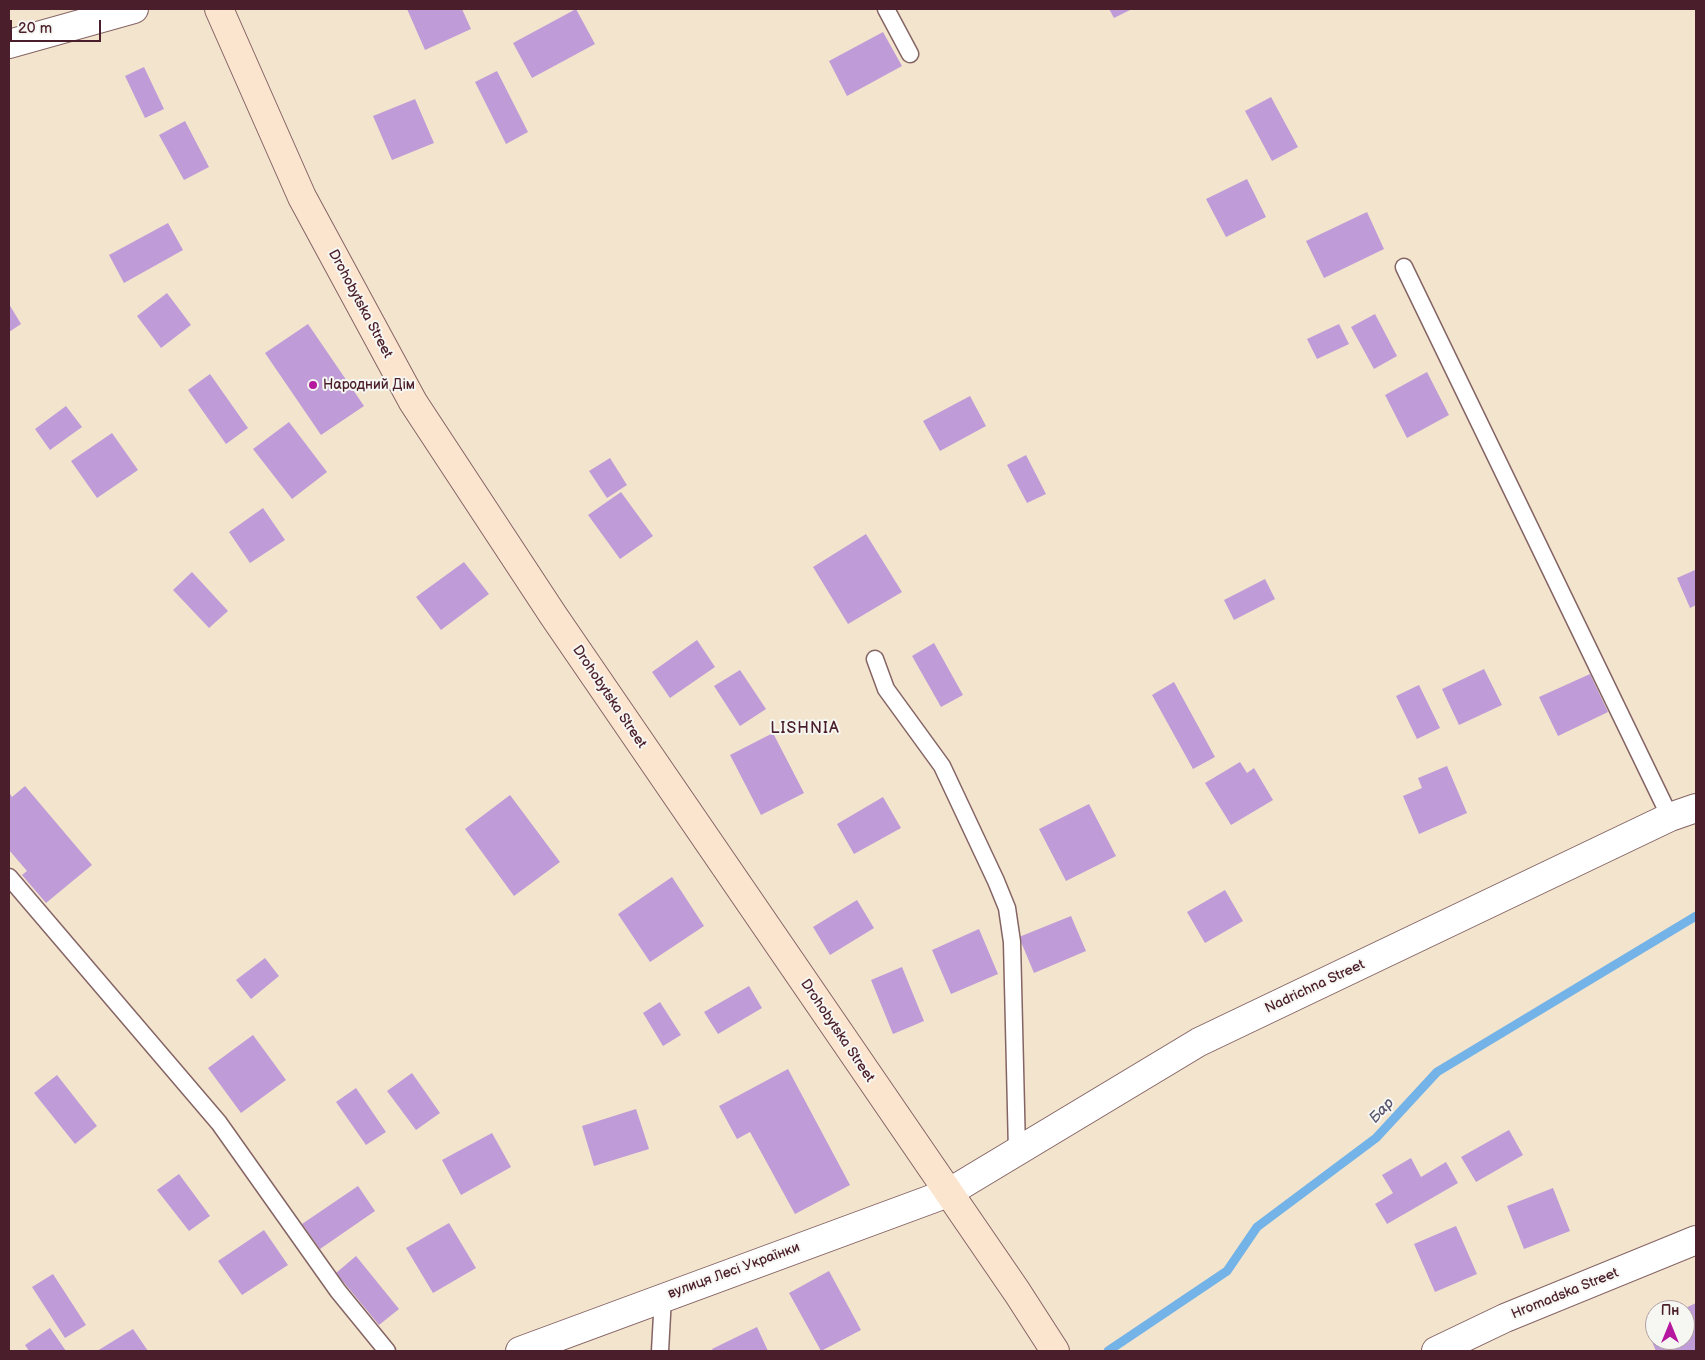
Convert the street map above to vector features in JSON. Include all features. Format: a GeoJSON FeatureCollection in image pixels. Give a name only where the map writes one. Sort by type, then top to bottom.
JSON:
{"type":"FeatureCollection","features":[{"type":"Feature","properties":{"kind":"main road","name":"Drohobytska Street"},"geometry":{"type":"LineString","coordinates":[[219,9],[302,197],[413,402],[554,615],[1017,1292],[1055,1351]]}},
{"type":"Feature","properties":{"kind":"street"},"geometry":{"type":"LineString","coordinates":[[9,44],[134,9]]}},
{"type":"Feature","properties":{"kind":"street","name":"Nadrichna Street"},"geometry":{"type":"LineString","coordinates":[[948,1193],[1199,1042],[1670,817],[1696,808]]}},
{"type":"Feature","properties":{"kind":"street","name":"вулиця Лесі Українки"},"geometry":{"type":"LineString","coordinates":[[520,1351],[948,1193]]}},
{"type":"Feature","properties":{"kind":"street","name":"Hromadska Street"},"geometry":{"type":"LineString","coordinates":[[1436,1351],[1505,1318],[1696,1240]]}},
{"type":"Feature","properties":{"kind":"lane"},"geometry":{"type":"LineString","coordinates":[[886,9],[910,54]]}},
{"type":"Feature","properties":{"kind":"lane"},"geometry":{"type":"LineString","coordinates":[[1404,267],[1670,817]]}},
{"type":"Feature","properties":{"kind":"lane"},"geometry":{"type":"LineString","coordinates":[[875,659],[886,689],[942,766],[1007,908],[1012,942],[1016,1151]]}},
{"type":"Feature","properties":{"kind":"lane"},"geometry":{"type":"LineString","coordinates":[[9,877],[219,1124],[338,1291],[388,1351]]}},
{"type":"Feature","properties":{"kind":"lane"},"geometry":{"type":"LineString","coordinates":[[660,1351],[663,1297]]}},
{"type":"Feature","properties":{"kind":"building"},"geometry":{"type":"Polygon","coordinates":[[[407,9],[462,9],[471,29],[425,50],[407,9]]]}},
{"type":"Feature","properties":{"kind":"building"},"geometry":{"type":"Polygon","coordinates":[[[576,9],[595,44],[532,78],[513,43],[576,9]]]}},
{"type":"Feature","properties":{"kind":"building"},"geometry":{"type":"Polygon","coordinates":[[[1109,9],[1132,9],[1114,18],[1109,9]]]}},
{"type":"Feature","properties":{"kind":"building"},"geometry":{"type":"Polygon","coordinates":[[[883,32],[902,66],[847,96],[829,61],[883,32]]]}},
{"type":"Feature","properties":{"kind":"building"},"geometry":{"type":"Polygon","coordinates":[[[144,67],[164,109],[145,118],[125,76],[144,67]]]}},
{"type":"Feature","properties":{"kind":"building"},"geometry":{"type":"Polygon","coordinates":[[[497,71],[528,132],[506,144],[475,82],[497,71]]]}},
{"type":"Feature","properties":{"kind":"building"},"geometry":{"type":"Polygon","coordinates":[[[1271,97],[1298,147],[1272,161],[1245,111],[1271,97]]]}},
{"type":"Feature","properties":{"kind":"building"},"geometry":{"type":"Polygon","coordinates":[[[415,99],[434,143],[392,160],[373,116],[415,99]]]}},
{"type":"Feature","properties":{"kind":"building"},"geometry":{"type":"Polygon","coordinates":[[[185,121],[209,167],[184,180],[159,135],[185,121]]]}},
{"type":"Feature","properties":{"kind":"building"},"geometry":{"type":"Polygon","coordinates":[[[1247,179],[1266,217],[1226,237],[1206,199],[1247,179]]]}},
{"type":"Feature","properties":{"kind":"building"},"geometry":{"type":"Polygon","coordinates":[[[1367,212],[1384,249],[1324,278],[1306,241],[1367,212]]]}},
{"type":"Feature","properties":{"kind":"building"},"geometry":{"type":"Polygon","coordinates":[[[168,223],[183,250],[124,283],[109,255],[168,223]]]}},
{"type":"Feature","properties":{"kind":"building"},"geometry":{"type":"Polygon","coordinates":[[[167,293],[191,325],[161,348],[137,316],[167,293]]]}},
{"type":"Feature","properties":{"kind":"building"},"geometry":{"type":"Polygon","coordinates":[[[9,304],[21,324],[9,332],[9,304]]]}},
{"type":"Feature","properties":{"kind":"building"},"geometry":{"type":"Polygon","coordinates":[[[1375,314],[1397,356],[1374,369],[1351,327],[1375,314]]]}},
{"type":"Feature","properties":{"kind":"building"},"geometry":{"type":"Polygon","coordinates":[[[308,324],[364,406],[321,435],[265,353],[308,324]]]}},
{"type":"Feature","properties":{"kind":"building"},"geometry":{"type":"Polygon","coordinates":[[[1339,324],[1349,344],[1317,359],[1307,339],[1339,324]]]}},
{"type":"Feature","properties":{"kind":"building"},"geometry":{"type":"Polygon","coordinates":[[[1427,372],[1449,415],[1407,438],[1385,395],[1427,372]]]}},
{"type":"Feature","properties":{"kind":"building"},"geometry":{"type":"Polygon","coordinates":[[[210,374],[248,428],[226,444],[188,390],[210,374]]]}},
{"type":"Feature","properties":{"kind":"building"},"geometry":{"type":"Polygon","coordinates":[[[970,396],[986,426],[940,451],[923,421],[970,396]]]}},
{"type":"Feature","properties":{"kind":"building"},"geometry":{"type":"Polygon","coordinates":[[[66,406],[82,427],[50,450],[35,429],[66,406]]]}},
{"type":"Feature","properties":{"kind":"building"},"geometry":{"type":"Polygon","coordinates":[[[289,422],[327,472],[292,499],[253,449],[289,422]]]}},
{"type":"Feature","properties":{"kind":"building"},"geometry":{"type":"Polygon","coordinates":[[[112,433],[138,470],[97,498],[71,461],[112,433]]]}},
{"type":"Feature","properties":{"kind":"building"},"geometry":{"type":"Polygon","coordinates":[[[1026,455],[1046,494],[1027,503],[1007,465],[1026,455]]]}},
{"type":"Feature","properties":{"kind":"building"},"geometry":{"type":"Polygon","coordinates":[[[610,458],[627,485],[607,498],[589,471],[610,458]]]}},
{"type":"Feature","properties":{"kind":"building"},"geometry":{"type":"Polygon","coordinates":[[[621,492],[653,536],[620,559],[588,515],[621,492]]]}},
{"type":"Feature","properties":{"kind":"building"},"geometry":{"type":"Polygon","coordinates":[[[263,508],[285,540],[250,563],[229,532],[263,508]]]}},
{"type":"Feature","properties":{"kind":"building"},"geometry":{"type":"Polygon","coordinates":[[[866,534],[902,592],[848,624],[813,567],[866,534]]]}},
{"type":"Feature","properties":{"kind":"building"},"geometry":{"type":"Polygon","coordinates":[[[464,562],[489,594],[441,630],[416,597],[464,562]]]}},
{"type":"Feature","properties":{"kind":"building"},"geometry":{"type":"Polygon","coordinates":[[[1695,570],[1696,605],[1690,608],[1677,578],[1695,570]]]}},
{"type":"Feature","properties":{"kind":"building"},"geometry":{"type":"Polygon","coordinates":[[[192,572],[228,611],[209,628],[173,590],[192,572]]]}},
{"type":"Feature","properties":{"kind":"building"},"geometry":{"type":"Polygon","coordinates":[[[1265,579],[1275,599],[1234,620],[1224,600],[1265,579]]]}},
{"type":"Feature","properties":{"kind":"building"},"geometry":{"type":"Polygon","coordinates":[[[697,640],[715,667],[670,698],[652,672],[697,640]]]}},
{"type":"Feature","properties":{"kind":"building"},"geometry":{"type":"Polygon","coordinates":[[[934,643],[963,695],[941,707],[912,656],[934,643]]]}},
{"type":"Feature","properties":{"kind":"building"},"geometry":{"type":"Polygon","coordinates":[[[1484,669],[1502,705],[1459,725],[1442,689],[1484,669]]]}},
{"type":"Feature","properties":{"kind":"building"},"geometry":{"type":"Polygon","coordinates":[[[740,670],[766,709],[740,726],[714,686],[740,670]]]}},
{"type":"Feature","properties":{"kind":"building"},"geometry":{"type":"Polygon","coordinates":[[[1590,674],[1608,712],[1558,736],[1539,697],[1590,674]]]}},
{"type":"Feature","properties":{"kind":"building"},"geometry":{"type":"Polygon","coordinates":[[[1174,682],[1215,757],[1193,769],[1152,695],[1174,682]]]}},
{"type":"Feature","properties":{"kind":"building"},"geometry":{"type":"Polygon","coordinates":[[[1419,685],[1440,728],[1417,739],[1396,696],[1419,685]]]}},
{"type":"Feature","properties":{"kind":"building"},"geometry":{"type":"Polygon","coordinates":[[[773,733],[804,793],[761,815],[730,755],[773,733]]]}},
{"type":"Feature","properties":{"kind":"building"},"geometry":{"type":"Polygon","coordinates":[[[1240,762],[1247,773],[1254,768],[1273,800],[1231,825],[1205,783],[1240,762]]]}},
{"type":"Feature","properties":{"kind":"building"},"geometry":{"type":"Polygon","coordinates":[[[1447,766],[1467,813],[1419,834],[1403,796],[1422,788],[1418,778],[1447,766]]]}},
{"type":"Feature","properties":{"kind":"building"},"geometry":{"type":"Polygon","coordinates":[[[25,786],[92,865],[46,903],[22,875],[27,871],[9,850],[9,792],[12,797],[25,786]]]}},
{"type":"Feature","properties":{"kind":"building"},"geometry":{"type":"Polygon","coordinates":[[[510,795],[560,862],[514,896],[465,829],[510,795]]]}},
{"type":"Feature","properties":{"kind":"building"},"geometry":{"type":"Polygon","coordinates":[[[883,797],[901,828],[854,854],[837,824],[883,797]]]}},
{"type":"Feature","properties":{"kind":"building"},"geometry":{"type":"Polygon","coordinates":[[[1089,804],[1116,856],[1066,881],[1039,829],[1089,804]]]}},
{"type":"Feature","properties":{"kind":"building"},"geometry":{"type":"Polygon","coordinates":[[[672,877],[704,926],[650,962],[618,914],[672,877]]]}},
{"type":"Feature","properties":{"kind":"building"},"geometry":{"type":"Polygon","coordinates":[[[1225,890],[1243,921],[1205,943],[1187,912],[1225,890]]]}},
{"type":"Feature","properties":{"kind":"building"},"geometry":{"type":"Polygon","coordinates":[[[857,900],[874,928],[830,955],[813,927],[857,900]]]}},
{"type":"Feature","properties":{"kind":"building"},"geometry":{"type":"Polygon","coordinates":[[[1071,916],[1086,951],[1034,973],[1019,937],[1071,916]]]}},
{"type":"Feature","properties":{"kind":"building"},"geometry":{"type":"Polygon","coordinates":[[[979,929],[998,974],[951,994],[932,950],[979,929]]]}},
{"type":"Feature","properties":{"kind":"building"},"geometry":{"type":"Polygon","coordinates":[[[265,958],[279,976],[251,999],[236,980],[265,958]]]}},
{"type":"Feature","properties":{"kind":"building"},"geometry":{"type":"Polygon","coordinates":[[[902,967],[924,1021],[893,1034],[871,980],[902,967]]]}},
{"type":"Feature","properties":{"kind":"building"},"geometry":{"type":"Polygon","coordinates":[[[749,986],[762,1008],[718,1034],[704,1012],[749,986]]]}},
{"type":"Feature","properties":{"kind":"building"},"geometry":{"type":"Polygon","coordinates":[[[660,1002],[681,1035],[663,1046],[643,1013],[660,1002]]]}},
{"type":"Feature","properties":{"kind":"building"},"geometry":{"type":"Polygon","coordinates":[[[253,1035],[286,1080],[241,1113],[208,1068],[253,1035]]]}},
{"type":"Feature","properties":{"kind":"building"},"geometry":{"type":"Polygon","coordinates":[[[788,1069],[850,1185],[795,1214],[750,1132],[737,1139],[719,1106],[788,1069]]]}},
{"type":"Feature","properties":{"kind":"building"},"geometry":{"type":"Polygon","coordinates":[[[412,1073],[440,1113],[416,1130],[387,1091],[412,1073]]]}},
{"type":"Feature","properties":{"kind":"building"},"geometry":{"type":"Polygon","coordinates":[[[57,1075],[97,1126],[75,1144],[34,1093],[57,1075]]]}},
{"type":"Feature","properties":{"kind":"building"},"geometry":{"type":"Polygon","coordinates":[[[356,1088],[386,1132],[366,1145],[336,1102],[356,1088]]]}},
{"type":"Feature","properties":{"kind":"building"},"geometry":{"type":"Polygon","coordinates":[[[636,1109],[649,1149],[594,1166],[582,1126],[636,1109]]]}},
{"type":"Feature","properties":{"kind":"building"},"geometry":{"type":"Polygon","coordinates":[[[1509,1130],[1523,1155],[1476,1182],[1461,1157],[1509,1130]]]}},
{"type":"Feature","properties":{"kind":"building"},"geometry":{"type":"Polygon","coordinates":[[[492,1133],[511,1167],[461,1195],[442,1160],[492,1133]]]}},
{"type":"Feature","properties":{"kind":"building"},"geometry":{"type":"Polygon","coordinates":[[[1411,1158],[1421,1177],[1446,1162],[1458,1183],[1387,1224],[1375,1204],[1393,1193],[1382,1175],[1411,1158]]]}},
{"type":"Feature","properties":{"kind":"building"},"geometry":{"type":"Polygon","coordinates":[[[179,1174],[210,1216],[189,1231],[157,1190],[179,1174]]]}},
{"type":"Feature","properties":{"kind":"building"},"geometry":{"type":"Polygon","coordinates":[[[358,1186],[375,1211],[320,1249],[302,1224],[358,1186]]]}},
{"type":"Feature","properties":{"kind":"building"},"geometry":{"type":"Polygon","coordinates":[[[1553,1188],[1570,1231],[1524,1249],[1507,1206],[1553,1188]]]}},
{"type":"Feature","properties":{"kind":"building"},"geometry":{"type":"Polygon","coordinates":[[[449,1223],[476,1268],[433,1293],[406,1248],[449,1223]]]}},
{"type":"Feature","properties":{"kind":"building"},"geometry":{"type":"Polygon","coordinates":[[[1456,1226],[1477,1274],[1435,1292],[1414,1244],[1456,1226]]]}},
{"type":"Feature","properties":{"kind":"building"},"geometry":{"type":"Polygon","coordinates":[[[264,1230],[288,1265],[242,1295],[218,1261],[264,1230]]]}},
{"type":"Feature","properties":{"kind":"building"},"geometry":{"type":"Polygon","coordinates":[[[356,1256],[399,1309],[379,1325],[336,1273],[356,1256]]]}},
{"type":"Feature","properties":{"kind":"building"},"geometry":{"type":"Polygon","coordinates":[[[829,1271],[861,1330],[821,1351],[789,1293],[829,1271]]]}},
{"type":"Feature","properties":{"kind":"building"},"geometry":{"type":"Polygon","coordinates":[[[53,1274],[86,1325],[65,1338],[32,1287],[53,1274]]]}},
{"type":"Feature","properties":{"kind":"building"},"geometry":{"type":"Polygon","coordinates":[[[1695,1303],[1696,1351],[1656,1351],[1695,1350],[1695,1303]]]}},
{"type":"Feature","properties":{"kind":"building"},"geometry":{"type":"Polygon","coordinates":[[[757,1327],[768,1351],[713,1351],[712,1349],[757,1327]]]}},
{"type":"Feature","properties":{"kind":"building"},"geometry":{"type":"Polygon","coordinates":[[[50,1328],[66,1351],[29,1351],[25,1345],[50,1328]]]}},
{"type":"Feature","properties":{"kind":"building"},"geometry":{"type":"Polygon","coordinates":[[[133,1329],[148,1351],[97,1351],[133,1329]]]}},
{"type":"Feature","properties":{"kind":"waterway","name":"Бар"},"geometry":{"type":"LineString","coordinates":[[1108,1351],[1227,1271],[1257,1227],[1376,1138],[1437,1072],[1696,916]]}},
{"type":"Feature","properties":{"kind":"place","name":"Народний Дім"},"geometry":{"type":"Point","coordinates":[313,385]}},
{"type":"Feature","properties":{"kind":"district","name":"LISHNIA"},"geometry":{"type":"Point","coordinates":[805,729]}}]}
